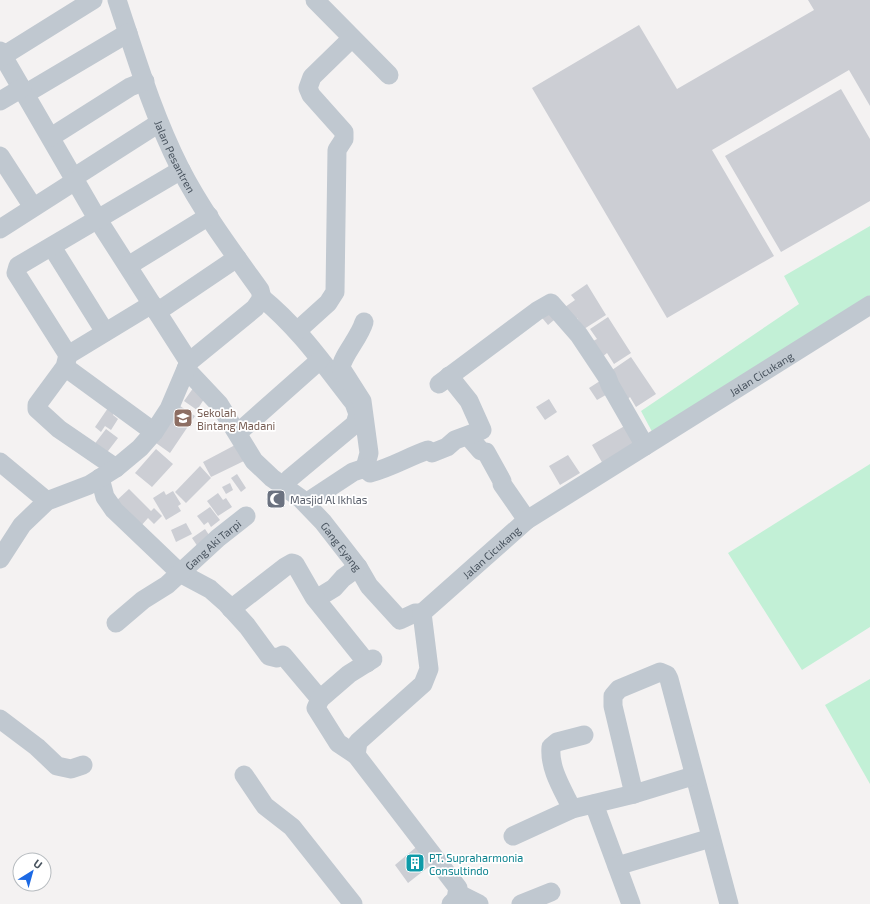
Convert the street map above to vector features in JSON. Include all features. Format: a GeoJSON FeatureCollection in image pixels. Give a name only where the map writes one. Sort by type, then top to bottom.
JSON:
{"type":"FeatureCollection","features":[{"type":"Feature","properties":{"kind":"street"},"geometry":{"type":"LineString","coordinates":[[1,54],[93,0]]}},
{"type":"Feature","properties":{"kind":"street","name":"Jalan Pesantren"},"geometry":{"type":"LineString","coordinates":[[117,0],[159,123],[181,170],[209,216],[260,290],[262,298]]}},
{"type":"Feature","properties":{"kind":"street"},"geometry":{"type":"LineString","coordinates":[[315,0],[389,75]]}},
{"type":"Feature","properties":{"kind":"street"},"geometry":{"type":"LineString","coordinates":[[0,101],[23,91],[128,33]]}},
{"type":"Feature","properties":{"kind":"street"},"geometry":{"type":"LineString","coordinates":[[297,331],[328,302],[335,292],[337,150],[344,139],[344,132],[311,95],[308,88],[312,77],[352,38]]}},
{"type":"Feature","properties":{"kind":"street","name":"Gang Eyang"},"geometry":{"type":"LineString","coordinates":[[1,54],[51,137],[98,220],[154,308],[188,366],[219,404],[254,461],[272,478],[306,503],[324,522],[358,567],[369,586],[400,620],[415,613],[422,613]]}},
{"type":"Feature","properties":{"kind":"street"},"geometry":{"type":"LineString","coordinates":[[51,137],[130,87],[145,81]]}},
{"type":"Feature","properties":{"kind":"street"},"geometry":{"type":"LineString","coordinates":[[0,228],[159,123]]}},
{"type":"Feature","properties":{"kind":"street"},"geometry":{"type":"LineString","coordinates":[[0,156],[33,207]]}},
{"type":"Feature","properties":{"kind":"street"},"geometry":{"type":"LineString","coordinates":[[154,432],[67,361],[16,273],[18,266],[181,170]]}},
{"type":"Feature","properties":{"kind":"street"},"geometry":{"type":"LineString","coordinates":[[128,266],[209,216]]}},
{"type":"Feature","properties":{"kind":"street"},"geometry":{"type":"LineString","coordinates":[[52,247],[105,332]]}},
{"type":"Feature","properties":{"kind":"street"},"geometry":{"type":"LineString","coordinates":[[116,468],[60,428],[37,409],[37,405],[67,361],[105,332],[154,308],[237,258]]}},
{"type":"Feature","properties":{"kind":"street"},"geometry":{"type":"LineString","coordinates":[[0,558],[22,525],[48,501],[89,485],[116,468],[154,432],[169,409],[188,366],[255,308],[262,298],[282,315],[297,331],[354,403],[358,414],[355,424],[289,479]]}},
{"type":"Feature","properties":{"kind":"street"},"geometry":{"type":"LineString","coordinates":[[366,468],[370,473],[380,471],[410,456],[428,450],[432,453],[447,447],[455,440],[482,430],[469,401],[444,380],[536,311],[551,303],[579,334],[607,377],[610,385],[645,446]]}},
{"type":"Feature","properties":{"kind":"street","name":"Jalan Cicukang"},"geometry":{"type":"LineString","coordinates":[[422,613],[527,520],[870,305]]}},
{"type":"Feature","properties":{"kind":"street"},"geometry":{"type":"LineString","coordinates":[[364,322],[361,332],[342,362],[341,368],[362,401],[369,453],[366,468]]}},
{"type":"Feature","properties":{"kind":"street"},"geometry":{"type":"LineString","coordinates":[[241,430],[320,360]]}},
{"type":"Feature","properties":{"kind":"street"},"geometry":{"type":"LineString","coordinates":[[468,436],[481,451],[486,452],[502,481],[502,484],[527,520]]}},
{"type":"Feature","properties":{"kind":"street"},"geometry":{"type":"LineString","coordinates":[[0,462],[48,501]]}},
{"type":"Feature","properties":{"kind":"street"},"geometry":{"type":"LineString","coordinates":[[306,503],[353,472],[366,468]]}},
{"type":"Feature","properties":{"kind":"street"},"geometry":{"type":"LineString","coordinates":[[100,478],[104,496],[114,510],[180,573],[210,588],[247,626],[269,656],[277,658],[283,655],[320,699]]}},
{"type":"Feature","properties":{"kind":"street","name":"Gang Aki Tarpi"},"geometry":{"type":"LineString","coordinates":[[116,623],[143,600],[167,585],[218,538],[246,516]]}},
{"type":"Feature","properties":{"kind":"street"},"geometry":{"type":"LineString","coordinates":[[231,609],[292,563],[295,564],[316,599],[370,661],[349,674],[320,699],[316,708],[322,720],[338,743],[356,755],[458,888],[455,899],[479,904]]}},
{"type":"Feature","properties":{"kind":"street"},"geometry":{"type":"LineString","coordinates":[[316,599],[334,588],[343,578],[358,567]]}},
{"type":"Feature","properties":{"kind":"street"},"geometry":{"type":"LineString","coordinates":[[356,755],[358,742],[423,684],[427,677],[429,669],[422,613]]}},
{"type":"Feature","properties":{"kind":"street"},"geometry":{"type":"LineString","coordinates":[[634,794],[612,706],[613,696],[619,689],[660,672],[669,679],[693,776],[711,838],[723,902]]}},
{"type":"Feature","properties":{"kind":"street"},"geometry":{"type":"LineString","coordinates":[[0,719],[37,748],[56,766],[71,769],[83,765]]}},
{"type":"Feature","properties":{"kind":"street"},"geometry":{"type":"LineString","coordinates":[[572,809],[553,767],[550,755],[551,747],[557,742],[584,735]]}},
{"type":"Feature","properties":{"kind":"street"},"geometry":{"type":"LineString","coordinates":[[244,776],[265,806],[292,827],[353,904]]}},
{"type":"Feature","properties":{"kind":"street"},"geometry":{"type":"LineString","coordinates":[[513,836],[572,809],[634,794],[693,776]]}},
{"type":"Feature","properties":{"kind":"street"},"geometry":{"type":"LineString","coordinates":[[594,804],[631,904]]}},
{"type":"Feature","properties":{"kind":"street"},"geometry":{"type":"LineString","coordinates":[[617,866],[711,838]]}},
{"type":"Feature","properties":{"kind":"street"},"geometry":{"type":"LineString","coordinates":[[521,904],[551,892]]}},
{"type":"Feature","properties":{"kind":"green space"},"geometry":{"type":"Polygon","coordinates":[[[870,226],[870,300],[657,441],[641,411],[799,304],[784,276],[870,226]]]}},
{"type":"Feature","properties":{"kind":"green space"},"geometry":{"type":"Polygon","coordinates":[[[870,464],[870,627],[802,670],[728,553],[870,464]]]}},
{"type":"Feature","properties":{"kind":"green space"},"geometry":{"type":"Polygon","coordinates":[[[870,679],[870,784],[825,705],[870,679]]]}},
{"type":"Feature","properties":{"kind":"building"},"geometry":{"type":"Polygon","coordinates":[[[808,0],[870,0],[870,106],[849,70],[712,150],[774,256],[667,318],[532,88],[639,25],[677,89],[814,10],[808,0]]]}},
{"type":"Feature","properties":{"kind":"building"},"geometry":{"type":"Polygon","coordinates":[[[841,89],[870,139],[870,201],[781,252],[725,156],[841,89]]]}},
{"type":"Feature","properties":{"kind":"building"},"geometry":{"type":"Polygon","coordinates":[[[587,284],[606,315],[584,329],[577,318],[574,321],[565,307],[575,300],[571,295],[587,284]]]}},
{"type":"Feature","properties":{"kind":"building"},"geometry":{"type":"Polygon","coordinates":[[[538,313],[559,316],[548,325],[538,313]]]}},
{"type":"Feature","properties":{"kind":"building"},"geometry":{"type":"Polygon","coordinates":[[[608,317],[631,353],[614,364],[607,353],[601,358],[591,342],[597,339],[590,329],[608,317]]]}},
{"type":"Feature","properties":{"kind":"building"},"geometry":{"type":"Polygon","coordinates":[[[631,357],[656,394],[636,407],[630,397],[627,400],[612,370],[631,357]]]}},
{"type":"Feature","properties":{"kind":"building"},"geometry":{"type":"Polygon","coordinates":[[[603,379],[611,392],[597,400],[589,388],[603,379]]]}},
{"type":"Feature","properties":{"kind":"building"},"geometry":{"type":"Polygon","coordinates":[[[196,384],[208,393],[197,410],[184,401],[196,384]]]}},
{"type":"Feature","properties":{"kind":"building"},"geometry":{"type":"Polygon","coordinates":[[[549,399],[557,412],[545,420],[536,407],[549,399]]]}},
{"type":"Feature","properties":{"kind":"building"},"geometry":{"type":"Polygon","coordinates":[[[180,406],[195,416],[170,453],[156,443],[180,406]]]}},
{"type":"Feature","properties":{"kind":"building"},"geometry":{"type":"Polygon","coordinates":[[[108,408],[118,419],[111,430],[105,426],[101,432],[95,427],[108,408]]]}},
{"type":"Feature","properties":{"kind":"building"},"geometry":{"type":"Polygon","coordinates":[[[628,424],[639,443],[603,464],[592,445],[628,424]]]}},
{"type":"Feature","properties":{"kind":"building"},"geometry":{"type":"Polygon","coordinates":[[[106,429],[118,438],[105,455],[93,446],[106,429]]]}},
{"type":"Feature","properties":{"kind":"building"},"geometry":{"type":"Polygon","coordinates":[[[237,444],[246,460],[211,477],[203,462],[237,444]]]}},
{"type":"Feature","properties":{"kind":"building"},"geometry":{"type":"Polygon","coordinates":[[[156,449],[173,464],[152,487],[135,473],[156,449]]]}},
{"type":"Feature","properties":{"kind":"building"},"geometry":{"type":"Polygon","coordinates":[[[568,455],[580,473],[560,485],[549,466],[568,455]]]}},
{"type":"Feature","properties":{"kind":"building"},"geometry":{"type":"Polygon","coordinates":[[[200,466],[211,478],[186,503],[175,492],[200,466]]]}},
{"type":"Feature","properties":{"kind":"building"},"geometry":{"type":"Polygon","coordinates":[[[237,474],[246,488],[241,492],[231,478],[237,474]]]}},
{"type":"Feature","properties":{"kind":"building"},"geometry":{"type":"Polygon","coordinates":[[[230,483],[233,490],[226,494],[222,487],[230,483]]]}},
{"type":"Feature","properties":{"kind":"building"},"geometry":{"type":"Polygon","coordinates":[[[129,489],[151,511],[154,508],[162,516],[154,524],[148,518],[140,527],[115,502],[129,489]]]}},
{"type":"Feature","properties":{"kind":"building","name":"Masjid Al Ikhlas"},"geometry":{"type":"Polygon","coordinates":[[[278,489],[286,499],[274,509],[266,499],[278,489]]]}},
{"type":"Feature","properties":{"kind":"building"},"geometry":{"type":"Polygon","coordinates":[[[164,491],[166,495],[173,491],[181,504],[178,506],[181,511],[166,520],[153,498],[164,491]]]}},
{"type":"Feature","properties":{"kind":"building"},"geometry":{"type":"Polygon","coordinates":[[[218,493],[223,500],[226,498],[232,507],[218,516],[207,501],[218,493]]]}},
{"type":"Feature","properties":{"kind":"building"},"geometry":{"type":"Polygon","coordinates":[[[210,507],[220,520],[211,527],[208,522],[204,525],[197,516],[210,507]]]}},
{"type":"Feature","properties":{"kind":"building"},"geometry":{"type":"Polygon","coordinates":[[[186,523],[192,534],[176,542],[171,530],[186,523]]]}},
{"type":"Feature","properties":{"kind":"building"},"geometry":{"type":"Polygon","coordinates":[[[205,529],[213,541],[200,550],[192,538],[205,529]]]}},
{"type":"Feature","properties":{"kind":"building","name":"PT. Supraharmonia Consultindo"},"geometry":{"type":"Polygon","coordinates":[[[421,843],[436,861],[408,883],[395,865],[421,843]]]}},
{"type":"Feature","properties":{"kind":"place","name":"Sekolah Bintang Madani"},"geometry":{"type":"Point","coordinates":[183,418]}},
{"type":"Feature","properties":{"kind":"place","name":"Masjid Al Ikhlas"},"geometry":{"type":"Point","coordinates":[276,499]}},
{"type":"Feature","properties":{"kind":"place","name":"PT. Supraharmonia Consultindo"},"geometry":{"type":"Point","coordinates":[415,863]}}]}
